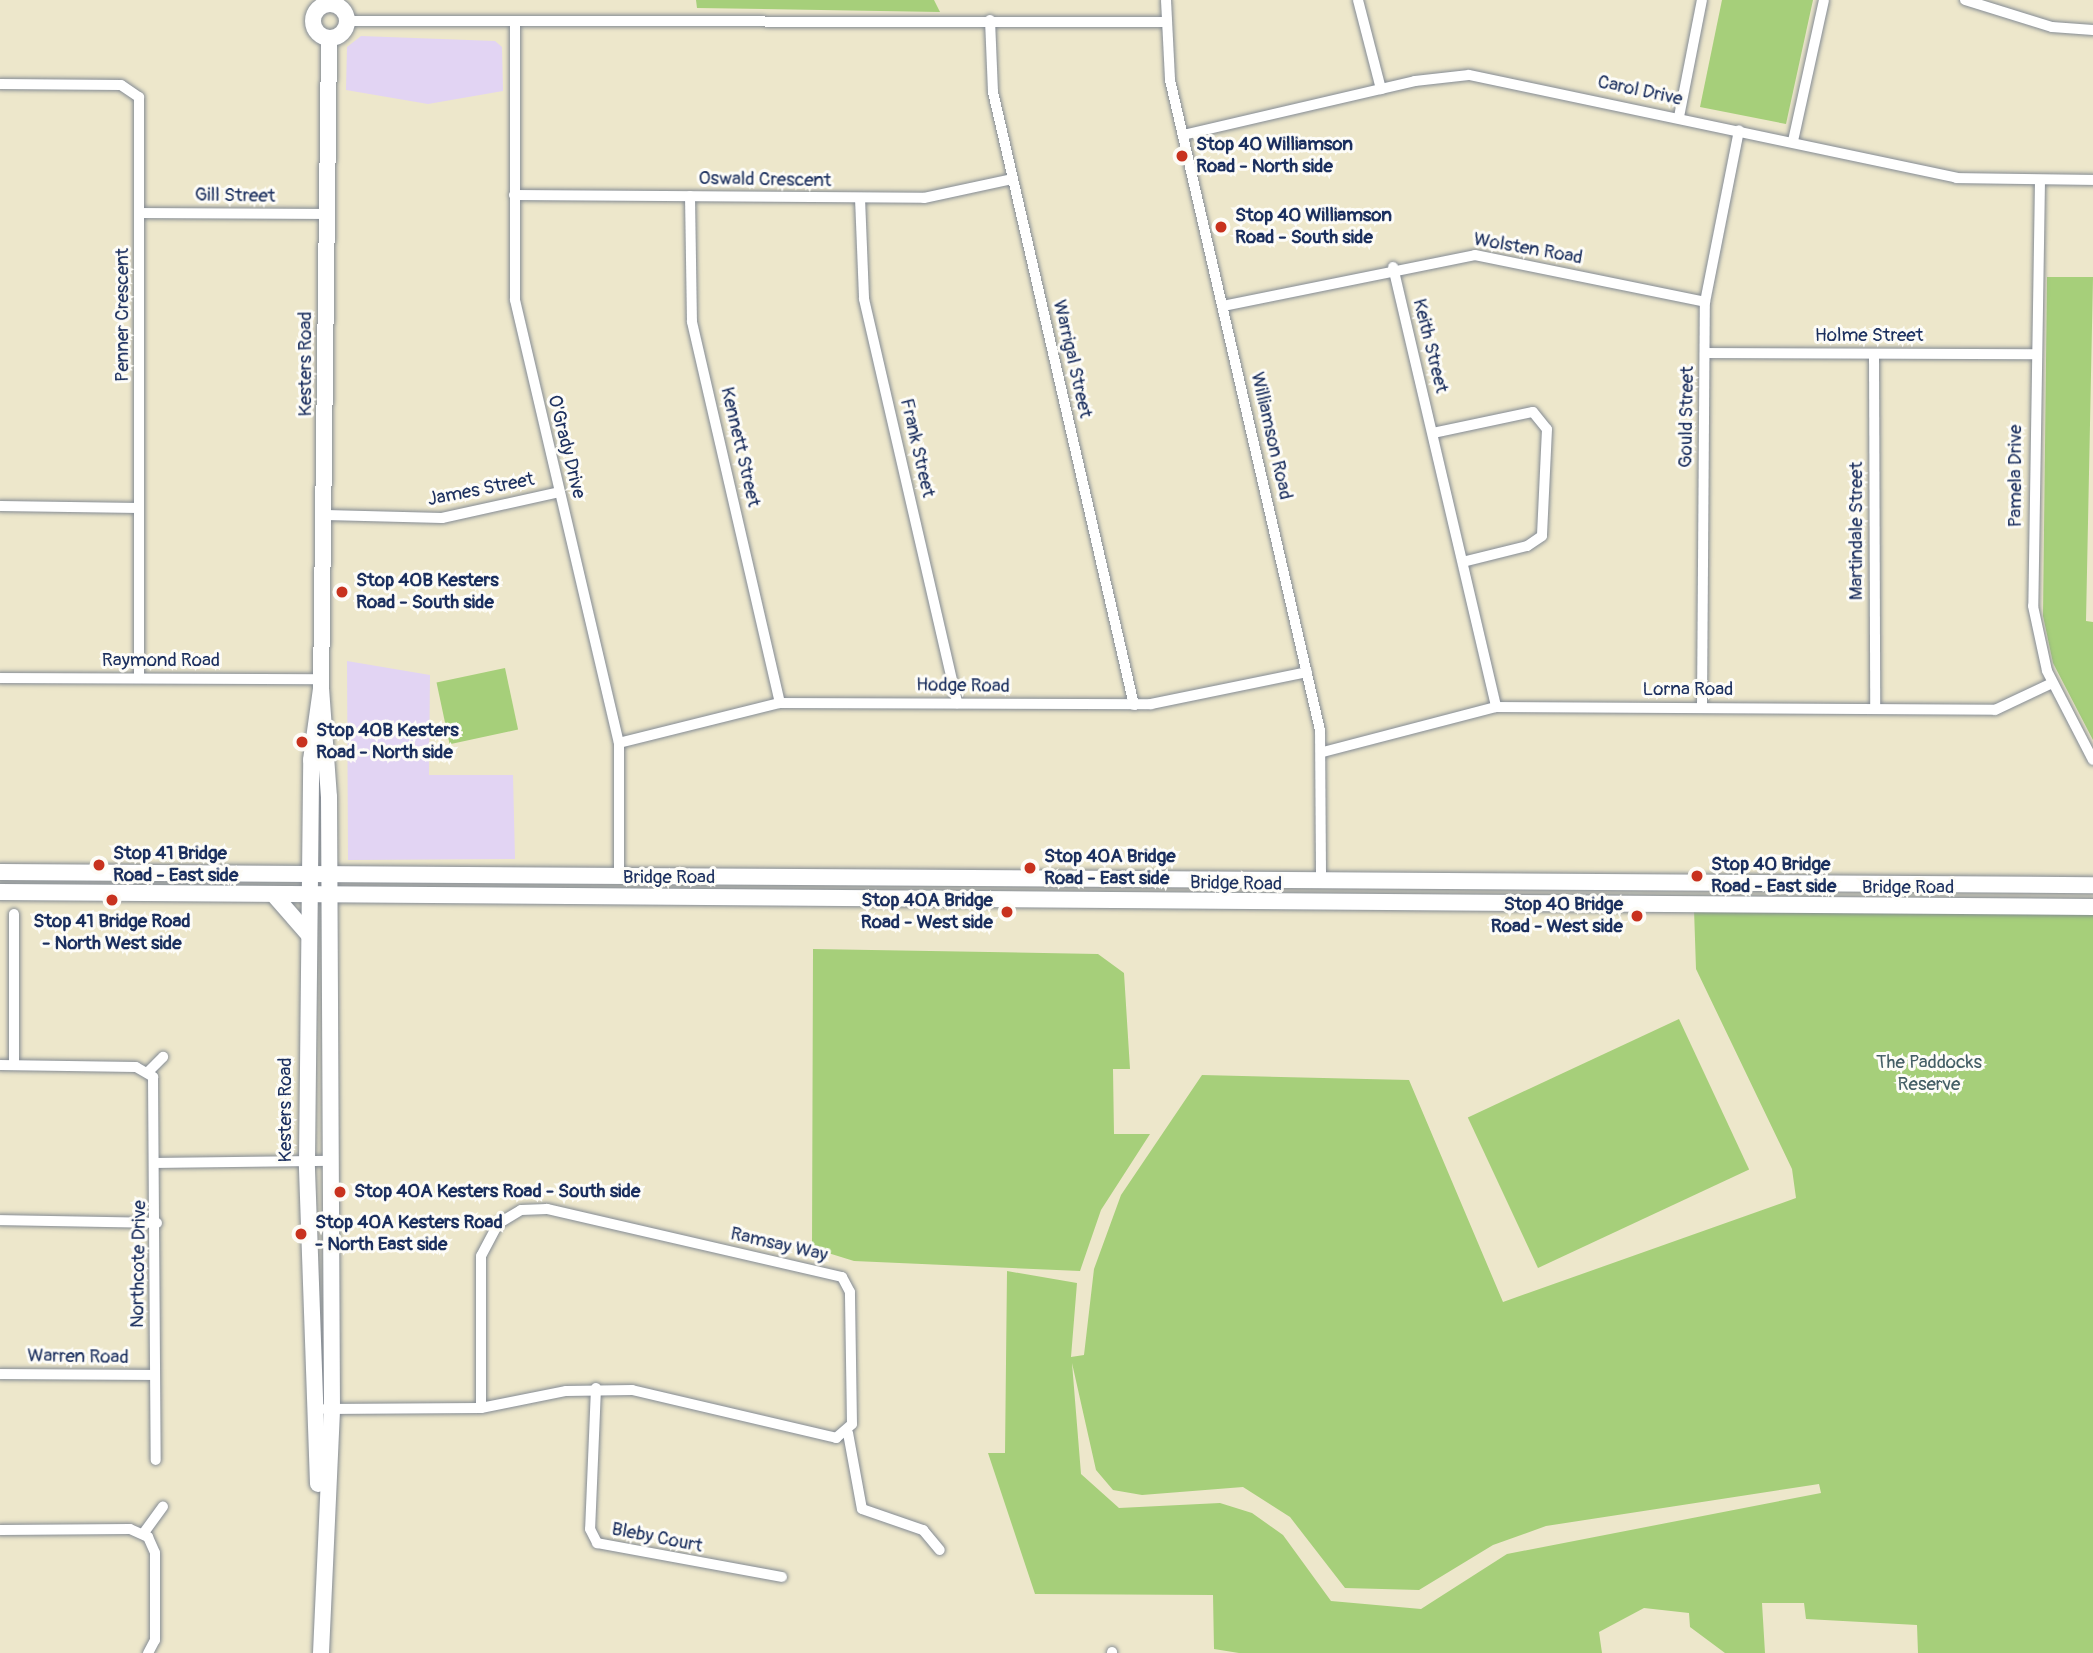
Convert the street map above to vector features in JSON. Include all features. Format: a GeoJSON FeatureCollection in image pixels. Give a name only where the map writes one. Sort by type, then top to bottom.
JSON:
{"type":"FeatureCollection","features":[{"type":"Feature","properties":{"kind":"main road"},"geometry":{"type":"LineString","coordinates":[[328,2],[342,8],[348,22],[341,35],[329,38],[313,22],[328,2]]}},
{"type":"Feature","properties":{"kind":"main road","name":"Kesters Road"},"geometry":{"type":"LineString","coordinates":[[321,1653],[322,1532],[332,1410],[329,875],[321,684],[326,515],[329,38]]}},
{"type":"Feature","properties":{"kind":"main road","name":"Kesters Road"},"geometry":{"type":"LineString","coordinates":[[321,684],[312,727],[308,875],[307,1163],[312,1408],[322,1532]]}},
{"type":"Feature","properties":{"kind":"main road","name":"Bridge Road"},"geometry":{"type":"LineString","coordinates":[[0,872],[1525,884],[2093,885]]}},
{"type":"Feature","properties":{"kind":"main road"},"geometry":{"type":"LineString","coordinates":[[620,876],[620,899]]}},
{"type":"Feature","properties":{"kind":"main road"},"geometry":{"type":"LineString","coordinates":[[1105,881],[1107,902]]}},
{"type":"Feature","properties":{"kind":"main road"},"geometry":{"type":"LineString","coordinates":[[1321,882],[1321,906]]}},
{"type":"Feature","properties":{"kind":"main road"},"geometry":{"type":"LineString","coordinates":[[1525,884],[1526,908]]}},
{"type":"Feature","properties":{"kind":"main road","name":"Bridge Road"},"geometry":{"type":"LineString","coordinates":[[0,892],[1526,908],[2093,907]]}},
{"type":"Feature","properties":{"kind":"main road"},"geometry":{"type":"LineString","coordinates":[[274,895],[308,934]]}},
{"type":"Feature","properties":{"kind":"street","name":"Williamson Road"},"geometry":{"type":"LineString","coordinates":[[1166,0],[1165,22],[1183,135],[1323,752],[1321,882]]}},
{"type":"Feature","properties":{"kind":"street"},"geometry":{"type":"LineString","coordinates":[[1358,0],[1381,89]]}},
{"type":"Feature","properties":{"kind":"street"},"geometry":{"type":"LineString","coordinates":[[1679,117],[1702,0]]}},
{"type":"Feature","properties":{"kind":"street"},"geometry":{"type":"LineString","coordinates":[[1793,141],[1824,0]]}},
{"type":"Feature","properties":{"kind":"street"},"geometry":{"type":"LineString","coordinates":[[1965,0],[2052,27],[2093,30]]}},
{"type":"Feature","properties":{"kind":"street","name":"Warrigal Street"},"geometry":{"type":"LineString","coordinates":[[990,20],[991,81],[1134,705]]}},
{"type":"Feature","properties":{"kind":"street"},"geometry":{"type":"LineString","coordinates":[[348,22],[1165,22]]}},
{"type":"Feature","properties":{"kind":"street","name":"O'Grady Drive"},"geometry":{"type":"LineString","coordinates":[[515,23],[514,195],[517,314],[619,743],[620,876]]}},
{"type":"Feature","properties":{"kind":"street","name":"Carol Drive"},"geometry":{"type":"LineString","coordinates":[[1183,135],[1381,89],[1478,75],[1956,178],[2093,180]]}},
{"type":"Feature","properties":{"kind":"street","name":"Penner Crescent"},"geometry":{"type":"LineString","coordinates":[[0,84],[121,85],[136,92],[141,213],[139,678]]}},
{"type":"Feature","properties":{"kind":"street","name":"Gould Street"},"geometry":{"type":"LineString","coordinates":[[1702,707],[1705,302],[1739,130]]}},
{"type":"Feature","properties":{"kind":"street","name":"Oswald Crescent"},"geometry":{"type":"LineString","coordinates":[[514,195],[860,198],[935,196],[1013,179]]}},
{"type":"Feature","properties":{"kind":"street","name":"Pamela Drive"},"geometry":{"type":"LineString","coordinates":[[2040,180],[2033,354],[2033,606],[2052,682],[2093,760]]}},
{"type":"Feature","properties":{"kind":"street","name":"Kennett Street"},"geometry":{"type":"LineString","coordinates":[[690,196],[692,322],[780,703]]}},
{"type":"Feature","properties":{"kind":"street","name":"Frank Street"},"geometry":{"type":"LineString","coordinates":[[860,198],[864,299],[957,703]]}},
{"type":"Feature","properties":{"kind":"street","name":"Gill Street"},"geometry":{"type":"LineString","coordinates":[[141,213],[328,214]]}},
{"type":"Feature","properties":{"kind":"street","name":"Wolsten Road"},"geometry":{"type":"LineString","coordinates":[[1223,306],[1393,267],[1485,256],[1705,302]]}},
{"type":"Feature","properties":{"kind":"street","name":"Keith Street"},"geometry":{"type":"LineString","coordinates":[[1393,267],[1496,707]]}},
{"type":"Feature","properties":{"kind":"street","name":"Holme Street"},"geometry":{"type":"LineString","coordinates":[[1705,353],[2033,354]]}},
{"type":"Feature","properties":{"kind":"street","name":"Martindale Street"},"geometry":{"type":"LineString","coordinates":[[1874,354],[1875,708]]}},
{"type":"Feature","properties":{"kind":"street"},"geometry":{"type":"LineString","coordinates":[[1433,433],[1533,412],[1547,429],[1542,536],[1527,546],[1463,562]]}},
{"type":"Feature","properties":{"kind":"street","name":"James Street"},"geometry":{"type":"LineString","coordinates":[[326,515],[442,518],[559,492]]}},
{"type":"Feature","properties":{"kind":"street"},"geometry":{"type":"LineString","coordinates":[[0,506],[139,508]]}},
{"type":"Feature","properties":{"kind":"street","name":"Hodge Road"},"geometry":{"type":"LineString","coordinates":[[619,743],[780,703],[1134,705],[1307,672]]}},
{"type":"Feature","properties":{"kind":"street","name":"Raymond Road"},"geometry":{"type":"LineString","coordinates":[[0,678],[139,678],[321,684]]}},
{"type":"Feature","properties":{"kind":"street","name":"Lorna Road"},"geometry":{"type":"LineString","coordinates":[[1323,752],[1496,707],[1995,710],[2052,682]]}},
{"type":"Feature","properties":{"kind":"street"},"geometry":{"type":"LineString","coordinates":[[14,914],[14,1065]]}},
{"type":"Feature","properties":{"kind":"street"},"geometry":{"type":"LineString","coordinates":[[0,1065],[149,1072],[163,1057]]}},
{"type":"Feature","properties":{"kind":"street","name":"Northcote Drive"},"geometry":{"type":"LineString","coordinates":[[149,1072],[158,1089],[156,1460]]}},
{"type":"Feature","properties":{"kind":"street"},"geometry":{"type":"LineString","coordinates":[[158,1163],[330,1161]]}},
{"type":"Feature","properties":{"kind":"street","name":"Ramsay Way"},"geometry":{"type":"LineString","coordinates":[[481,1408],[481,1256],[498,1224],[534,1208],[842,1277],[850,1292],[848,1433],[862,1508],[923,1530],[940,1550]]}},
{"type":"Feature","properties":{"kind":"street"},"geometry":{"type":"LineString","coordinates":[[0,1220],[157,1223]]}},
{"type":"Feature","properties":{"kind":"street","name":"Warren Road"},"geometry":{"type":"LineString","coordinates":[[0,1374],[155,1376]]}},
{"type":"Feature","properties":{"kind":"street"},"geometry":{"type":"LineString","coordinates":[[312,1408],[481,1408],[596,1388],[632,1390],[820,1436],[848,1433]]}},
{"type":"Feature","properties":{"kind":"street","name":"Bleby Court"},"geometry":{"type":"LineString","coordinates":[[596,1388],[590,1529],[597,1543],[782,1577]]}},
{"type":"Feature","properties":{"kind":"street"},"geometry":{"type":"LineString","coordinates":[[143,1534],[163,1506]]}},
{"type":"Feature","properties":{"kind":"street"},"geometry":{"type":"LineString","coordinates":[[0,1530],[143,1534]]}},
{"type":"Feature","properties":{"kind":"street"},"geometry":{"type":"LineString","coordinates":[[143,1534],[155,1553],[155,1640],[148,1653]]}},
{"type":"Feature","properties":{"kind":"shaded area"},"geometry":{"type":"Polygon","coordinates":[[[361,36],[495,41],[502,47],[503,91],[428,104],[346,90],[347,47],[361,36]]]}},
{"type":"Feature","properties":{"kind":"shaded area"},"geometry":{"type":"Polygon","coordinates":[[[347,661],[430,675],[429,775],[513,775],[515,859],[348,860],[347,661]]]}},
{"type":"Feature","properties":{"kind":"green space"},"geometry":{"type":"Polygon","coordinates":[[[696,0],[934,0],[940,12],[697,8],[696,0]]]}},
{"type":"Feature","properties":{"kind":"green space"},"geometry":{"type":"Polygon","coordinates":[[[1722,0],[1813,0],[1786,124],[1700,107],[1722,0]]]}},
{"type":"Feature","properties":{"kind":"green space"},"geometry":{"type":"Polygon","coordinates":[[[2047,277],[2093,277],[2086,621],[2093,622],[2093,740],[2053,663],[2043,616],[2047,277]]]}},
{"type":"Feature","properties":{"kind":"green space"},"geometry":{"type":"Polygon","coordinates":[[[505,668],[518,730],[450,744],[437,683],[505,668]]]}},
{"type":"Feature","properties":{"kind":"green space","name":"The Paddocks Reserve"},"geometry":{"type":"Polygon","coordinates":[[[1694,909],[2093,909],[2093,1653],[1918,1653],[1917,1625],[1806,1619],[1804,1603],[1762,1603],[1765,1653],[1725,1653],[1690,1627],[1689,1613],[1644,1608],[1599,1632],[1602,1653],[1239,1653],[1214,1649],[1213,1595],[1035,1594],[988,1453],[1005,1453],[1007,1271],[1077,1283],[1071,1357],[1084,1355],[1094,1269],[1121,1195],[1202,1075],[1409,1080],[1503,1302],[1796,1198],[1792,1169],[1696,969],[1694,909]],[[1072,1363],[1081,1474],[1119,1508],[1220,1503],[1252,1513],[1283,1535],[1331,1601],[1421,1609],[1507,1554],[1821,1493],[1819,1484],[1546,1526],[1493,1545],[1419,1590],[1345,1588],[1290,1517],[1243,1487],[1142,1495],[1113,1490],[1096,1470],[1072,1363]]]}},
{"type":"Feature","properties":{"kind":"green space"},"geometry":{"type":"Polygon","coordinates":[[[813,949],[1098,954],[1124,973],[1130,1069],[1113,1069],[1114,1134],[1150,1134],[1101,1210],[1080,1271],[854,1261],[812,1248],[813,949]]]}},
{"type":"Feature","properties":{"kind":"green space"},"geometry":{"type":"Polygon","coordinates":[[[1679,1019],[1749,1169],[1538,1268],[1468,1117],[1679,1019]]]}},
{"type":"Feature","properties":{"kind":"place","name":"Stop 40 Williamson Road - North side"},"geometry":{"type":"Point","coordinates":[1182,156]}},
{"type":"Feature","properties":{"kind":"place","name":"Stop 40 Williamson Road - South side"},"geometry":{"type":"Point","coordinates":[1221,227]}},
{"type":"Feature","properties":{"kind":"place","name":"Stop 40B Kesters Road - South side"},"geometry":{"type":"Point","coordinates":[342,592]}},
{"type":"Feature","properties":{"kind":"place","name":"Stop 40B Kesters Road - North side"},"geometry":{"type":"Point","coordinates":[302,742]}},
{"type":"Feature","properties":{"kind":"place","name":"Stop 41 Bridge Road - East side"},"geometry":{"type":"Point","coordinates":[99,865]}},
{"type":"Feature","properties":{"kind":"place","name":"Stop 40A Bridge Road - East side"},"geometry":{"type":"Point","coordinates":[1030,868]}},
{"type":"Feature","properties":{"kind":"place","name":"Stop 40 Bridge Road - East side"},"geometry":{"type":"Point","coordinates":[1697,876]}},
{"type":"Feature","properties":{"kind":"place","name":"Stop 41 Bridge Road - North West side"},"geometry":{"type":"Point","coordinates":[112,900]}},
{"type":"Feature","properties":{"kind":"place","name":"Stop 40A Bridge Road - West side"},"geometry":{"type":"Point","coordinates":[1007,912]}},
{"type":"Feature","properties":{"kind":"place","name":"Stop 40 Bridge Road - West side"},"geometry":{"type":"Point","coordinates":[1637,916]}},
{"type":"Feature","properties":{"kind":"place","name":"Stop 40A Kesters Road - South side"},"geometry":{"type":"Point","coordinates":[340,1192]}},
{"type":"Feature","properties":{"kind":"place","name":"Stop 40A Kesters Road - North East side"},"geometry":{"type":"Point","coordinates":[301,1234]}}]}
